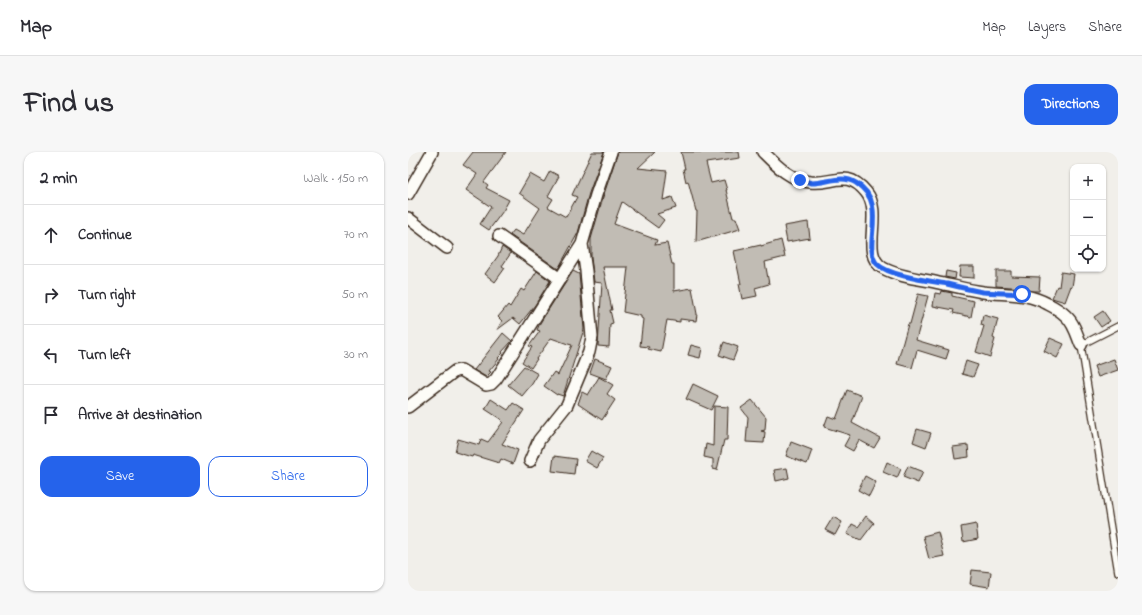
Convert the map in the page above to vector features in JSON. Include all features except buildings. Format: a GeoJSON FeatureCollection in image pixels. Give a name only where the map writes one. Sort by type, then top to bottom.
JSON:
{"type":"FeatureCollection","features":[{"type":"Feature","properties":{"kind":"street"},"geometry":{"type":"LineString","coordinates":[[408,194],[432,152]]}},
{"type":"Feature","properties":{"kind":"street"},"geometry":{"type":"LineString","coordinates":[[408,408],[456,370],[461,370],[486,385],[491,384],[496,379],[582,244],[611,152]]}},
{"type":"Feature","properties":{"kind":"street"},"geometry":{"type":"LineString","coordinates":[[763,152],[777,166],[789,175],[800,180],[811,183],[845,179],[855,182],[863,188],[868,194],[874,216],[872,250],[877,264],[883,268],[906,276],[983,292],[1022,294],[1039,299],[1054,306],[1066,315],[1072,324],[1081,345]]}},
{"type":"Feature","properties":{"kind":"street"},"geometry":{"type":"LineString","coordinates":[[408,218],[447,248]]}},
{"type":"Feature","properties":{"kind":"street"},"geometry":{"type":"LineString","coordinates":[[499,236],[560,279]]}},
{"type":"Feature","properties":{"kind":"street"},"geometry":{"type":"LineString","coordinates":[[530,461],[539,440],[567,405],[589,352],[592,337],[582,244]]}},
{"type":"Feature","properties":{"kind":"lane"},"geometry":{"type":"LineString","coordinates":[[1118,326],[1081,345],[1118,572]]}},
{"type":"Feature","properties":{"kind":"route"},"geometry":{"type":"LineString","coordinates":[[800,180],[811,183],[845,179],[855,182],[863,188],[868,194],[874,216],[872,250],[874,258],[877,264],[883,268],[906,276],[983,292],[1022,294]]}}]}
